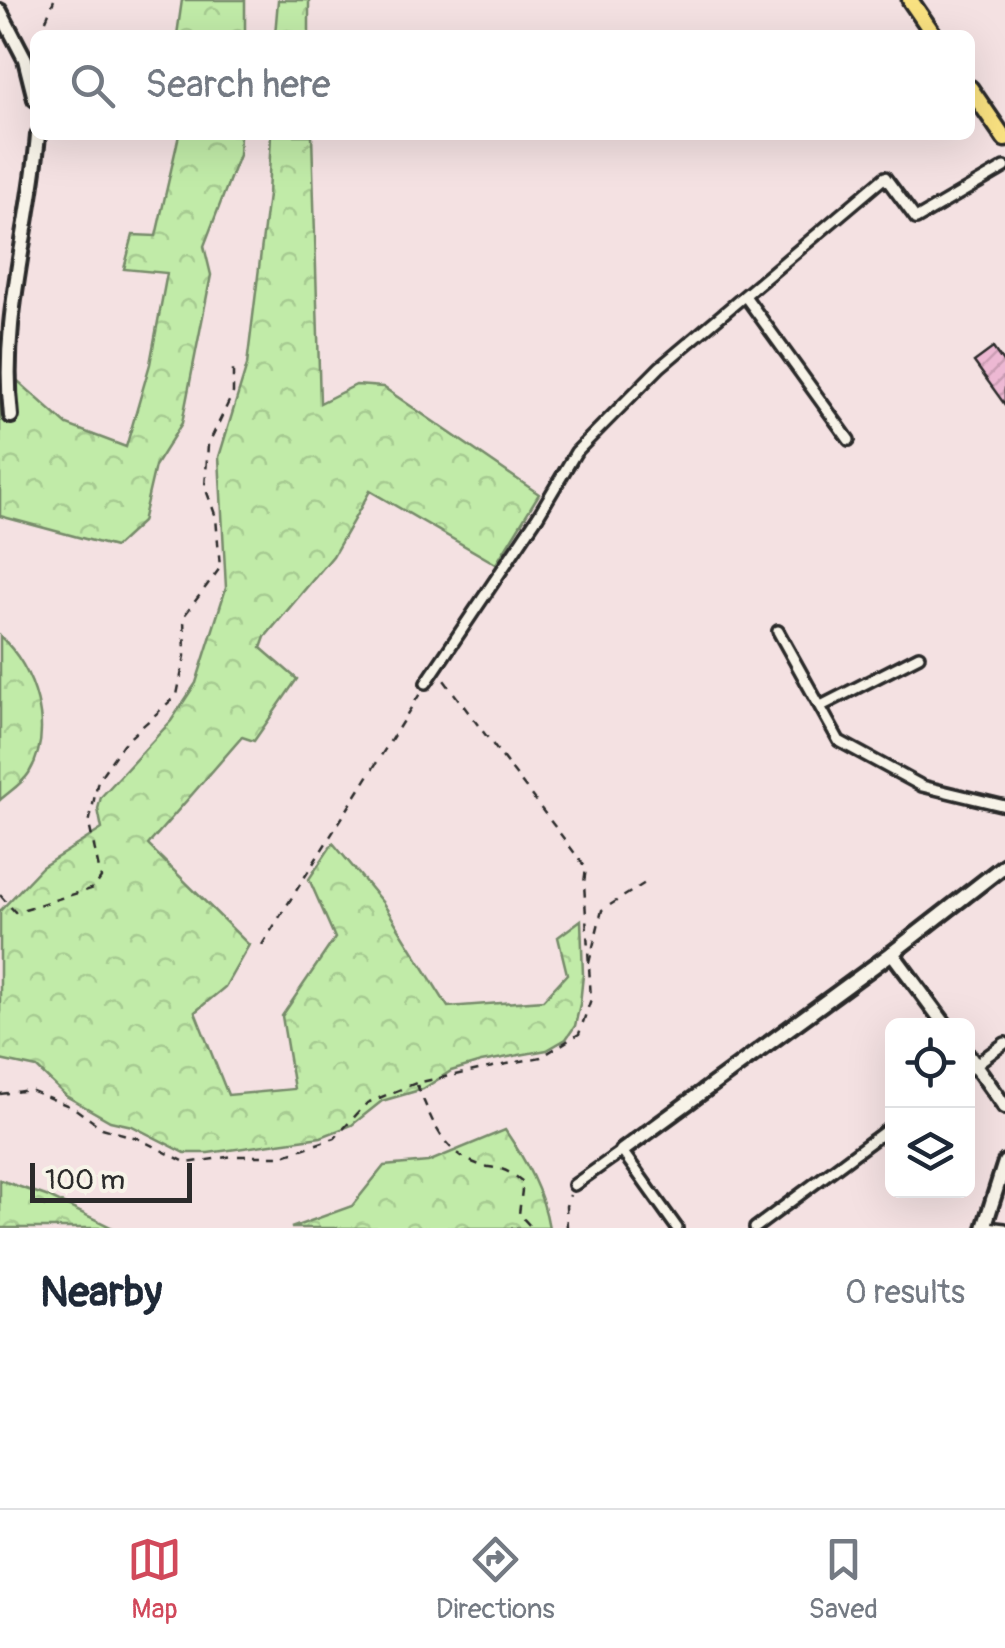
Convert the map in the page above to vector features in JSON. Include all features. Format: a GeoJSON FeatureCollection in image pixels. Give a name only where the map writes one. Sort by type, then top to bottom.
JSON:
{"type":"FeatureCollection","features":[{"type":"Feature","properties":{"kind":"main road"},"geometry":{"type":"LineString","coordinates":[[910,0],[931,30]]}},
{"type":"Feature","properties":{"kind":"main road"},"geometry":{"type":"LineString","coordinates":[[975,95],[1005,138]]}},
{"type":"Feature","properties":{"kind":"street"},"geometry":{"type":"LineString","coordinates":[[0,11],[30,56]]}},
{"type":"Feature","properties":{"kind":"street"},"geometry":{"type":"LineString","coordinates":[[6,417],[8,334],[38,140]]}},
{"type":"Feature","properties":{"kind":"street"},"geometry":{"type":"LineString","coordinates":[[426,683],[576,452],[660,367],[884,177],[916,219],[1005,167]]}},
{"type":"Feature","properties":{"kind":"street"},"geometry":{"type":"LineString","coordinates":[[745,296],[849,440]]}},
{"type":"Feature","properties":{"kind":"street"},"geometry":{"type":"LineString","coordinates":[[778,631],[839,741],[922,786],[1005,806]]}},
{"type":"Feature","properties":{"kind":"street"},"geometry":{"type":"LineString","coordinates":[[821,706],[919,656]]}},
{"type":"Feature","properties":{"kind":"street"},"geometry":{"type":"LineString","coordinates":[[574,1185],[892,953],[1005,865]]}},
{"type":"Feature","properties":{"kind":"street"},"geometry":{"type":"LineString","coordinates":[[892,953],[940,1018]]}},
{"type":"Feature","properties":{"kind":"street"},"geometry":{"type":"LineString","coordinates":[[975,1060],[1005,1043]]}},
{"type":"Feature","properties":{"kind":"street"},"geometry":{"type":"LineString","coordinates":[[975,1069],[1005,1106]]}},
{"type":"Feature","properties":{"kind":"street"},"geometry":{"type":"LineString","coordinates":[[755,1228],[885,1131]]}},
{"type":"Feature","properties":{"kind":"street"},"geometry":{"type":"LineString","coordinates":[[622,1151],[678,1228]]}},
{"type":"Feature","properties":{"kind":"street"},"geometry":{"type":"LineString","coordinates":[[984,1227],[1005,1162]]}},
{"type":"Feature","properties":{"kind":"lane"},"geometry":{"type":"LineString","coordinates":[[984,1227],[1005,1227]]}},
{"type":"Feature","properties":{"kind":"path"},"geometry":{"type":"LineString","coordinates":[[42,30],[54,0]]}},
{"type":"Feature","properties":{"kind":"path"},"geometry":{"type":"LineString","coordinates":[[0,895],[16,912],[94,888],[100,878],[89,824],[98,780],[123,744],[177,694],[185,656],[184,616],[220,568],[216,517],[205,487],[208,445],[233,393],[233,362]]}},
{"type":"Feature","properties":{"kind":"path"},"geometry":{"type":"LineString","coordinates":[[0,1094],[30,1090],[74,1108],[102,1128],[137,1138],[187,1163],[234,1156],[281,1156],[335,1138],[367,1103],[416,1083],[540,1057],[579,1034],[590,998],[586,868],[436,669]]}},
{"type":"Feature","properties":{"kind":"path"},"geometry":{"type":"LineString","coordinates":[[262,945],[426,683]]}},
{"type":"Feature","properties":{"kind":"path"},"geometry":{"type":"LineString","coordinates":[[588,970],[602,910],[645,883]]}},
{"type":"Feature","properties":{"kind":"path"},"geometry":{"type":"LineString","coordinates":[[416,1083],[444,1143],[472,1162],[506,1168],[523,1182],[519,1214],[532,1228]]}},
{"type":"Feature","properties":{"kind":"path"},"geometry":{"type":"LineString","coordinates":[[567,1228],[566,1206],[574,1185]]}},
{"type":"Feature","properties":{"kind":"green space"},"geometry":{"type":"Polygon","coordinates":[[[182,0],[245,0],[245,30],[178,30],[182,0]]]}},
{"type":"Feature","properties":{"kind":"green space"},"geometry":{"type":"Polygon","coordinates":[[[278,0],[309,0],[309,30],[275,30],[278,0]]]}},
{"type":"Feature","properties":{"kind":"green space"},"geometry":{"type":"Polygon","coordinates":[[[178,140],[240,140],[239,155],[204,246],[211,275],[182,423],[155,466],[142,522],[115,547],[0,516],[0,372],[18,381],[67,425],[126,447],[150,364],[167,273],[124,269],[133,235],[156,236],[178,140]]]}},
{"type":"Feature","properties":{"kind":"green space"},"geometry":{"type":"Polygon","coordinates":[[[271,140],[312,140],[320,403],[356,385],[383,387],[539,494],[496,564],[370,491],[333,556],[265,637],[261,648],[297,679],[254,741],[242,737],[148,845],[249,945],[225,987],[195,1012],[228,1095],[294,1089],[282,1016],[335,938],[309,879],[333,843],[383,903],[448,1007],[543,1000],[567,974],[558,937],[581,920],[583,975],[575,1026],[566,1039],[547,1050],[451,1071],[423,1089],[382,1101],[352,1125],[321,1137],[185,1153],[132,1126],[110,1121],[66,1096],[37,1068],[0,1060],[0,911],[42,867],[102,829],[98,809],[101,797],[171,721],[196,683],[226,588],[219,457],[247,365],[268,195],[271,140]]]}},
{"type":"Feature","properties":{"kind":"green space"},"geometry":{"type":"Polygon","coordinates":[[[0,636],[31,682],[37,700],[40,738],[29,773],[0,800],[0,636]]]}},
{"type":"Feature","properties":{"kind":"green space"},"geometry":{"type":"Polygon","coordinates":[[[505,1130],[533,1177],[549,1228],[291,1228],[352,1206],[384,1166],[428,1162],[505,1130]]]}},
{"type":"Feature","properties":{"kind":"green space"},"geometry":{"type":"Polygon","coordinates":[[[0,1180],[49,1197],[113,1228],[0,1228],[0,1180]]]}},
{"type":"Feature","properties":{"kind":"building"},"geometry":{"type":"Polygon","coordinates":[[[993,348],[1005,365],[1005,405],[974,362],[993,348]]]}}]}
